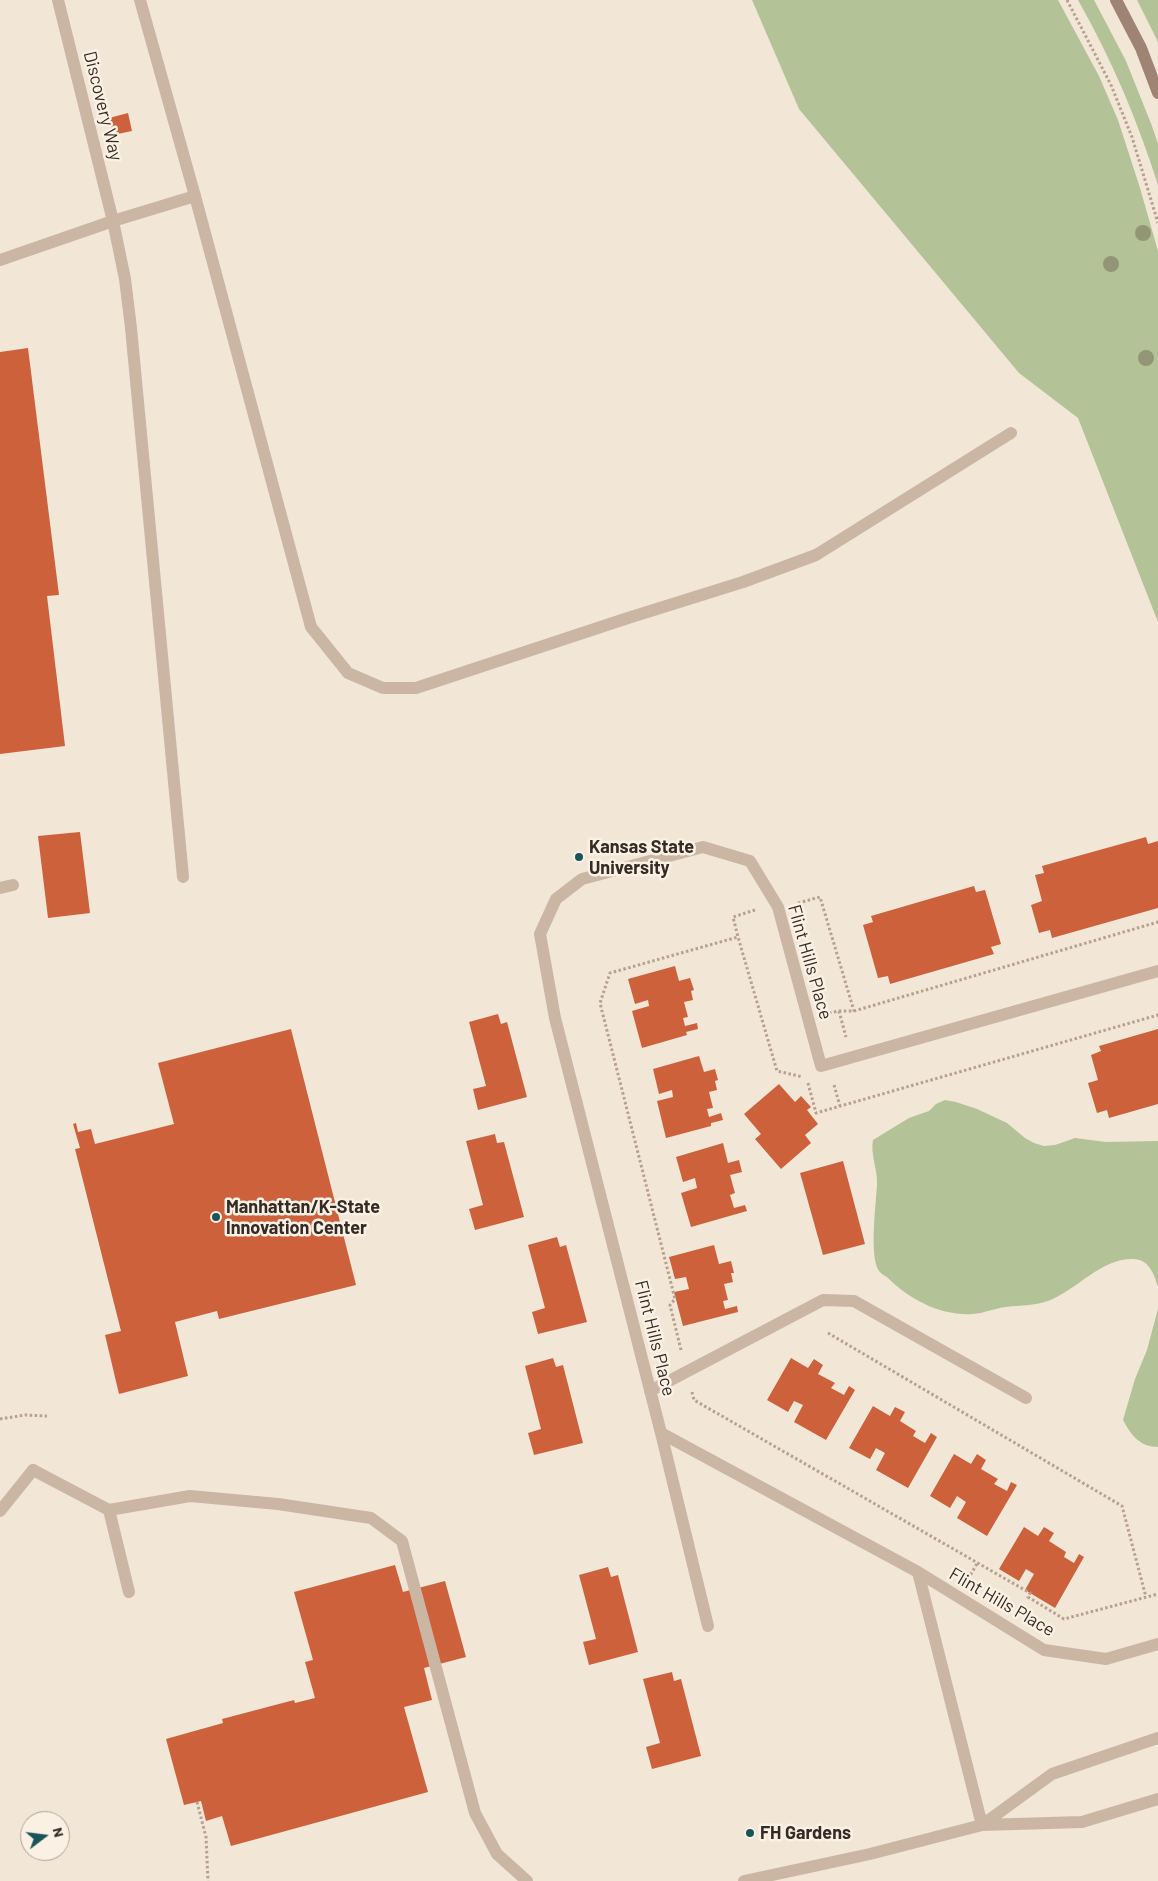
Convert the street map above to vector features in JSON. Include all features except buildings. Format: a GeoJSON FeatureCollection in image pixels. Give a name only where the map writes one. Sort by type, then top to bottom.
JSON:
{"type":"FeatureCollection","features":[{"type":"Feature","properties":{"kind":"main road"},"geometry":{"type":"LineString","coordinates":[[1116,0],[1141,48],[1158,93]]}},
{"type":"Feature","properties":{"kind":"street","name":"Discovery Way"},"geometry":{"type":"LineString","coordinates":[[58,0],[113,221],[125,279],[183,876]]}},
{"type":"Feature","properties":{"kind":"street"},"geometry":{"type":"LineString","coordinates":[[140,0],[196,196],[311,627],[348,673],[383,688],[416,688],[743,582],[816,555],[1011,433]]}},
{"type":"Feature","properties":{"kind":"street"},"geometry":{"type":"LineString","coordinates":[[0,260],[113,221],[196,196]]}},
{"type":"Feature","properties":{"kind":"street","name":"Flint Hills Place"},"geometry":{"type":"LineString","coordinates":[[708,1626],[661,1433],[555,1018],[540,934],[556,899],[582,879],[702,848],[750,861],[778,907],[821,1066],[1158,970]]}},
{"type":"Feature","properties":{"kind":"street"},"geometry":{"type":"LineString","coordinates":[[0,888],[13,885]]}},
{"type":"Feature","properties":{"kind":"street"},"geometry":{"type":"LineString","coordinates":[[650,1391],[823,1300],[854,1301],[1026,1398]]}},
{"type":"Feature","properties":{"kind":"street","name":"Flint Hills Place"},"geometry":{"type":"LineString","coordinates":[[661,1433],[918,1572],[1044,1650],[1106,1659],[1158,1644]]}},
{"type":"Feature","properties":{"kind":"street"},"geometry":{"type":"LineString","coordinates":[[0,1511],[33,1470],[109,1510],[190,1496],[278,1504],[371,1518],[402,1541],[475,1813],[497,1854],[527,1881]]}},
{"type":"Feature","properties":{"kind":"street"},"geometry":{"type":"LineString","coordinates":[[109,1510],[129,1592]]}},
{"type":"Feature","properties":{"kind":"street","name":"Flint Hills Place"},"geometry":{"type":"LineString","coordinates":[[918,1572],[982,1825]]}},
{"type":"Feature","properties":{"kind":"street"},"geometry":{"type":"LineString","coordinates":[[982,1825],[1052,1774],[1158,1738]]}},
{"type":"Feature","properties":{"kind":"street"},"geometry":{"type":"LineString","coordinates":[[744,1881],[870,1854],[982,1825],[1082,1822],[1158,1798]]}},
{"type":"Feature","properties":{"kind":"path"},"geometry":{"type":"LineString","coordinates":[[1067,0],[1111,84],[1132,137],[1158,223]]}},
{"type":"Feature","properties":{"kind":"path"},"geometry":{"type":"LineString","coordinates":[[820,897],[854,1011],[1158,922]]}},
{"type":"Feature","properties":{"kind":"path"},"geometry":{"type":"LineString","coordinates":[[733,917],[777,1070],[806,1078],[816,1113],[1158,1015]]}},
{"type":"Feature","properties":{"kind":"path"},"geometry":{"type":"LineString","coordinates":[[675,1300],[600,1003],[610,974],[738,937]]}},
{"type":"Feature","properties":{"kind":"path"},"geometry":{"type":"LineString","coordinates":[[828,1333],[1122,1506],[1146,1597]]}},
{"type":"Feature","properties":{"kind":"path"},"geometry":{"type":"LineString","coordinates":[[694,1400],[978,1562],[1030,1593],[1028,1597],[1064,1619],[1158,1594]]}},
{"type":"Feature","properties":{"kind":"path"},"geometry":{"type":"LineString","coordinates":[[0,1419],[25,1415],[47,1416]]}},
{"type":"Feature","properties":{"kind":"path"},"geometry":{"type":"LineString","coordinates":[[964,1585],[978,1562]]}},
{"type":"Feature","properties":{"kind":"path"},"geometry":{"type":"LineString","coordinates":[[197,1802],[206,1838],[208,1881]]}},
{"type":"Feature","properties":{"kind":"green space"},"geometry":{"type":"Polygon","coordinates":[[[752,0],[1058,0],[1099,76],[1118,120],[1158,251],[1158,622],[1078,418],[1019,373],[799,109],[752,0]]]}},
{"type":"Feature","properties":{"kind":"green space"},"geometry":{"type":"Polygon","coordinates":[[[1078,0],[1094,0],[1126,61],[1158,144],[1158,185],[1123,90],[1078,0]]]}},
{"type":"Feature","properties":{"kind":"green space"},"geometry":{"type":"Polygon","coordinates":[[[1137,0],[1158,0],[1158,43],[1157,40],[1137,0]]]}},
{"type":"Feature","properties":{"kind":"green space"},"geometry":{"type":"Polygon","coordinates":[[[945,1100],[977,1109],[1007,1123],[1025,1138],[1044,1146],[1055,1145],[1075,1138],[1106,1142],[1158,1141],[1158,1287],[1150,1267],[1142,1261],[1138,1259],[1120,1260],[1099,1269],[1069,1290],[1043,1303],[973,1314],[961,1314],[938,1309],[916,1300],[881,1273],[876,1264],[874,1254],[877,1179],[872,1151],[873,1140],[909,1118],[929,1111],[936,1104],[945,1100]]]}},
{"type":"Feature","properties":{"kind":"green space"},"geometry":{"type":"Polygon","coordinates":[[[1158,1309],[1158,1447],[1146,1445],[1137,1439],[1129,1431],[1123,1420],[1135,1379],[1147,1350],[1158,1309]]]}},
{"type":"Feature","properties":{"kind":"place","name":"Kansas State University"},"geometry":{"type":"Point","coordinates":[579,857]}},
{"type":"Feature","properties":{"kind":"place","name":"Manhattan/K-State Innovation Center"},"geometry":{"type":"Point","coordinates":[216,1217]}},
{"type":"Feature","properties":{"kind":"place","name":"FH Gardens"},"geometry":{"type":"Point","coordinates":[750,1833]}}]}
